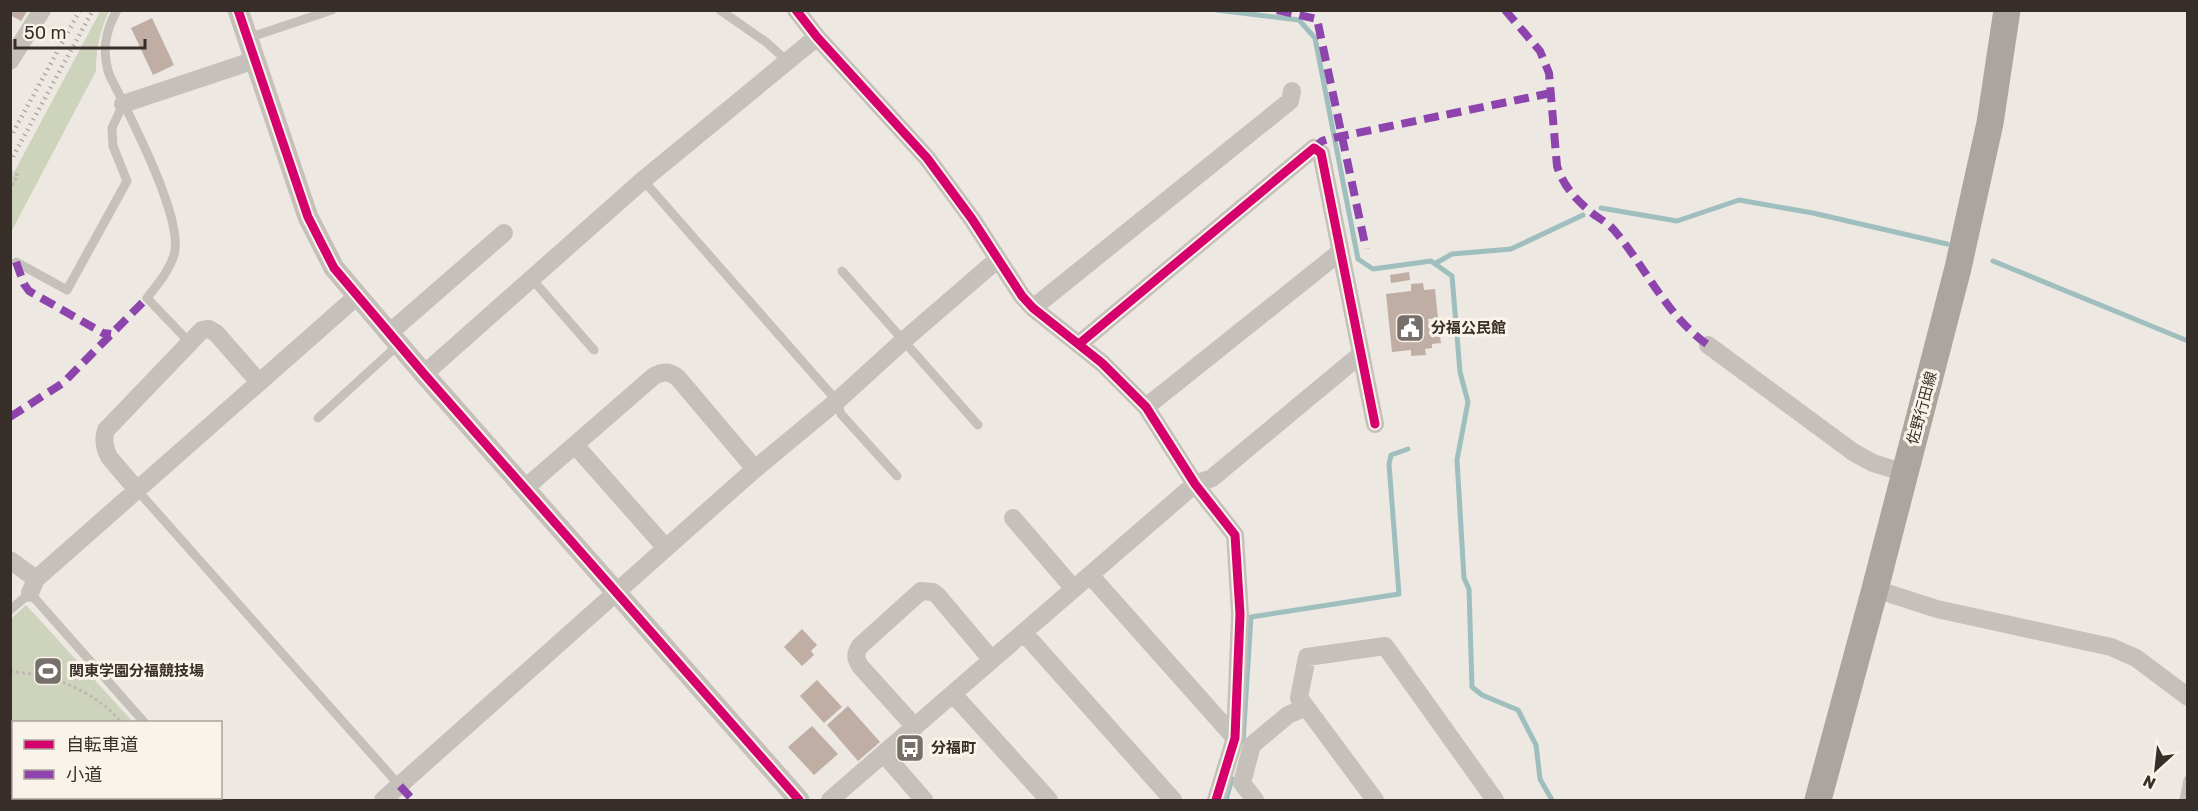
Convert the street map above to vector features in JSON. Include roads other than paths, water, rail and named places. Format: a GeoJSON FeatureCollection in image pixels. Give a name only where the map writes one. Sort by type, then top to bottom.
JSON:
{"type":"FeatureCollection","features":[{"type":"Feature","properties":{"kind":"main road","name":"佐野行田線"},"geometry":{"type":"LineString","coordinates":[[1818,801],[1958,267],[1990,123],[2004,11]]}},
{"type":"Feature","properties":{"kind":"street"},"geometry":{"type":"LineString","coordinates":[[10,61],[42,10]]}},
{"type":"Feature","properties":{"kind":"street"},"geometry":{"type":"LineString","coordinates":[[238,10],[308,217],[334,268],[393,340],[799,801]]}},
{"type":"Feature","properties":{"kind":"street"},"geometry":{"type":"LineString","coordinates":[[796,10],[927,158],[1033,308],[1079,344],[1146,407],[1195,484],[1234,535],[1240,614],[1235,738],[1215,801]]}},
{"type":"Feature","properties":{"kind":"street"},"geometry":{"type":"LineString","coordinates":[[424,374],[643,180],[817,36]]}},
{"type":"Feature","properties":{"kind":"street"},"geometry":{"type":"LineString","coordinates":[[123,104],[255,60]]}},
{"type":"Feature","properties":{"kind":"street"},"geometry":{"type":"LineString","coordinates":[[1033,308],[1290,101],[1292,91]]}},
{"type":"Feature","properties":{"kind":"street"},"geometry":{"type":"LineString","coordinates":[[1079,344],[1314,148],[1321,153],[1375,424]]}},
{"type":"Feature","properties":{"kind":"street"},"geometry":{"type":"LineString","coordinates":[[393,340],[504,233]]}},
{"type":"Feature","properties":{"kind":"street"},"geometry":{"type":"LineString","coordinates":[[1146,407],[1340,252]]}},
{"type":"Feature","properties":{"kind":"street"},"geometry":{"type":"LineString","coordinates":[[383,801],[754,469],[837,401],[998,259]]}},
{"type":"Feature","properties":{"kind":"street"},"geometry":{"type":"LineString","coordinates":[[10,560],[33,586],[137,490],[356,297]]}},
{"type":"Feature","properties":{"kind":"street"},"geometry":{"type":"LineString","coordinates":[[137,490],[109,457],[104,435],[106,430],[202,330],[209,329],[216,333],[259,382]]}},
{"type":"Feature","properties":{"kind":"street"},"geometry":{"type":"LineString","coordinates":[[1708,345],[1853,452],[1873,463],[1905,473]]}},
{"type":"Feature","properties":{"kind":"street"},"geometry":{"type":"LineString","coordinates":[[830,801],[1195,484],[1212,478],[1360,355]]}},
{"type":"Feature","properties":{"kind":"street"},"geometry":{"type":"LineString","coordinates":[[524,489],[654,376],[663,372],[671,373],[678,378],[754,469]]}},
{"type":"Feature","properties":{"kind":"street"},"geometry":{"type":"LineString","coordinates":[[575,445],[666,548]]}},
{"type":"Feature","properties":{"kind":"street"},"geometry":{"type":"LineString","coordinates":[[1013,518],[1074,589]]}},
{"type":"Feature","properties":{"kind":"street"},"geometry":{"type":"LineString","coordinates":[[1090,575],[1235,738]]}},
{"type":"Feature","properties":{"kind":"street"},"geometry":{"type":"LineString","coordinates":[[1875,589],[1937,609],[2111,647],[2136,658],[2187,697]]}},
{"type":"Feature","properties":{"kind":"street"},"geometry":{"type":"LineString","coordinates":[[915,727],[860,666],[855,653],[921,591],[933,592],[938,596],[992,660]]}},
{"type":"Feature","properties":{"kind":"street"},"geometry":{"type":"LineString","coordinates":[[1024,633],[1173,801]]}},
{"type":"Feature","properties":{"kind":"street"},"geometry":{"type":"LineString","coordinates":[[1375,801],[1299,698],[1307,657],[1385,646],[1495,801]]}},
{"type":"Feature","properties":{"kind":"street"},"geometry":{"type":"LineString","coordinates":[[953,694],[1049,801]]}},
{"type":"Feature","properties":{"kind":"street"},"geometry":{"type":"LineString","coordinates":[[1255,801],[1242,783],[1252,745],[1288,715],[1306,707]]}},
{"type":"Feature","properties":{"kind":"street"},"geometry":{"type":"LineString","coordinates":[[884,754],[924,801]]}},
{"type":"Feature","properties":{"kind":"lane"},"geometry":{"type":"LineString","coordinates":[[117,10],[110,24],[104,56],[123,104],[167,198],[176,243],[174,256],[159,284],[147,298],[190,343]]}},
{"type":"Feature","properties":{"kind":"lane"},"geometry":{"type":"LineString","coordinates":[[248,38],[332,10]]}},
{"type":"Feature","properties":{"kind":"lane"},"geometry":{"type":"LineString","coordinates":[[720,10],[766,42],[787,61]]}},
{"type":"Feature","properties":{"kind":"lane"},"geometry":{"type":"LineString","coordinates":[[16,262],[67,290],[127,181],[113,146],[112,128],[123,104]]}},
{"type":"Feature","properties":{"kind":"lane"},"geometry":{"type":"LineString","coordinates":[[643,180],[837,401],[841,414],[897,476]]}},
{"type":"Feature","properties":{"kind":"lane"},"geometry":{"type":"LineString","coordinates":[[842,271],[978,425]]}},
{"type":"Feature","properties":{"kind":"lane"},"geometry":{"type":"LineString","coordinates":[[531,278],[594,350]]}},
{"type":"Feature","properties":{"kind":"lane"},"geometry":{"type":"LineString","coordinates":[[318,418],[393,340]]}},
{"type":"Feature","properties":{"kind":"lane"},"geometry":{"type":"LineString","coordinates":[[137,490],[400,786]]}},
{"type":"Feature","properties":{"kind":"lane"},"geometry":{"type":"LineString","coordinates":[[10,610],[33,586],[142,721]]}},
{"type":"Feature","properties":{"kind":"lane"},"geometry":{"type":"LineString","coordinates":[[2184,801],[2187,780]]}},
{"type":"Feature","properties":{"kind":"waterway"},"geometry":{"type":"LineString","coordinates":[[1217,10],[1299,20],[1315,38],[1358,259],[1373,269],[1431,261],[1452,276],[1460,372],[1468,402],[1457,460],[1464,578],[1469,589],[1472,687],[1482,695],[1518,710],[1536,745],[1540,779],[1552,800]]}},
{"type":"Feature","properties":{"kind":"waterway"},"geometry":{"type":"LineString","coordinates":[[1601,208],[1677,221],[1739,200],[1813,213],[1947,244]]}},
{"type":"Feature","properties":{"kind":"waterway"},"geometry":{"type":"LineString","coordinates":[[1436,263],[1452,254],[1511,249],[1583,215]]}},
{"type":"Feature","properties":{"kind":"waterway"},"geometry":{"type":"LineString","coordinates":[[1993,261],[2188,341]]}},
{"type":"Feature","properties":{"kind":"waterway"},"geometry":{"type":"LineString","coordinates":[[1243,741],[1251,617],[1399,594],[1389,464],[1391,455],[1408,449]]}},
{"type":"Feature","properties":{"kind":"waterway"},"geometry":{"type":"LineString","coordinates":[[1226,800],[1232,779]]}},
{"type":"Feature","properties":{"kind":"railway"},"geometry":{"type":"LineString","coordinates":[[10,138],[80,10]]}},
{"type":"Feature","properties":{"kind":"railway"},"geometry":{"type":"LineString","coordinates":[[10,162],[93,10]]}},
{"type":"Feature","properties":{"kind":"place","name":"分福公民館"},"geometry":{"type":"Point","coordinates":[1410,328]}},
{"type":"Feature","properties":{"kind":"place","name":"関東学園分福競技場"},"geometry":{"type":"Point","coordinates":[48,671]}},
{"type":"Feature","properties":{"kind":"place","name":"分福町"},"geometry":{"type":"Point","coordinates":[910,748]}}]}
